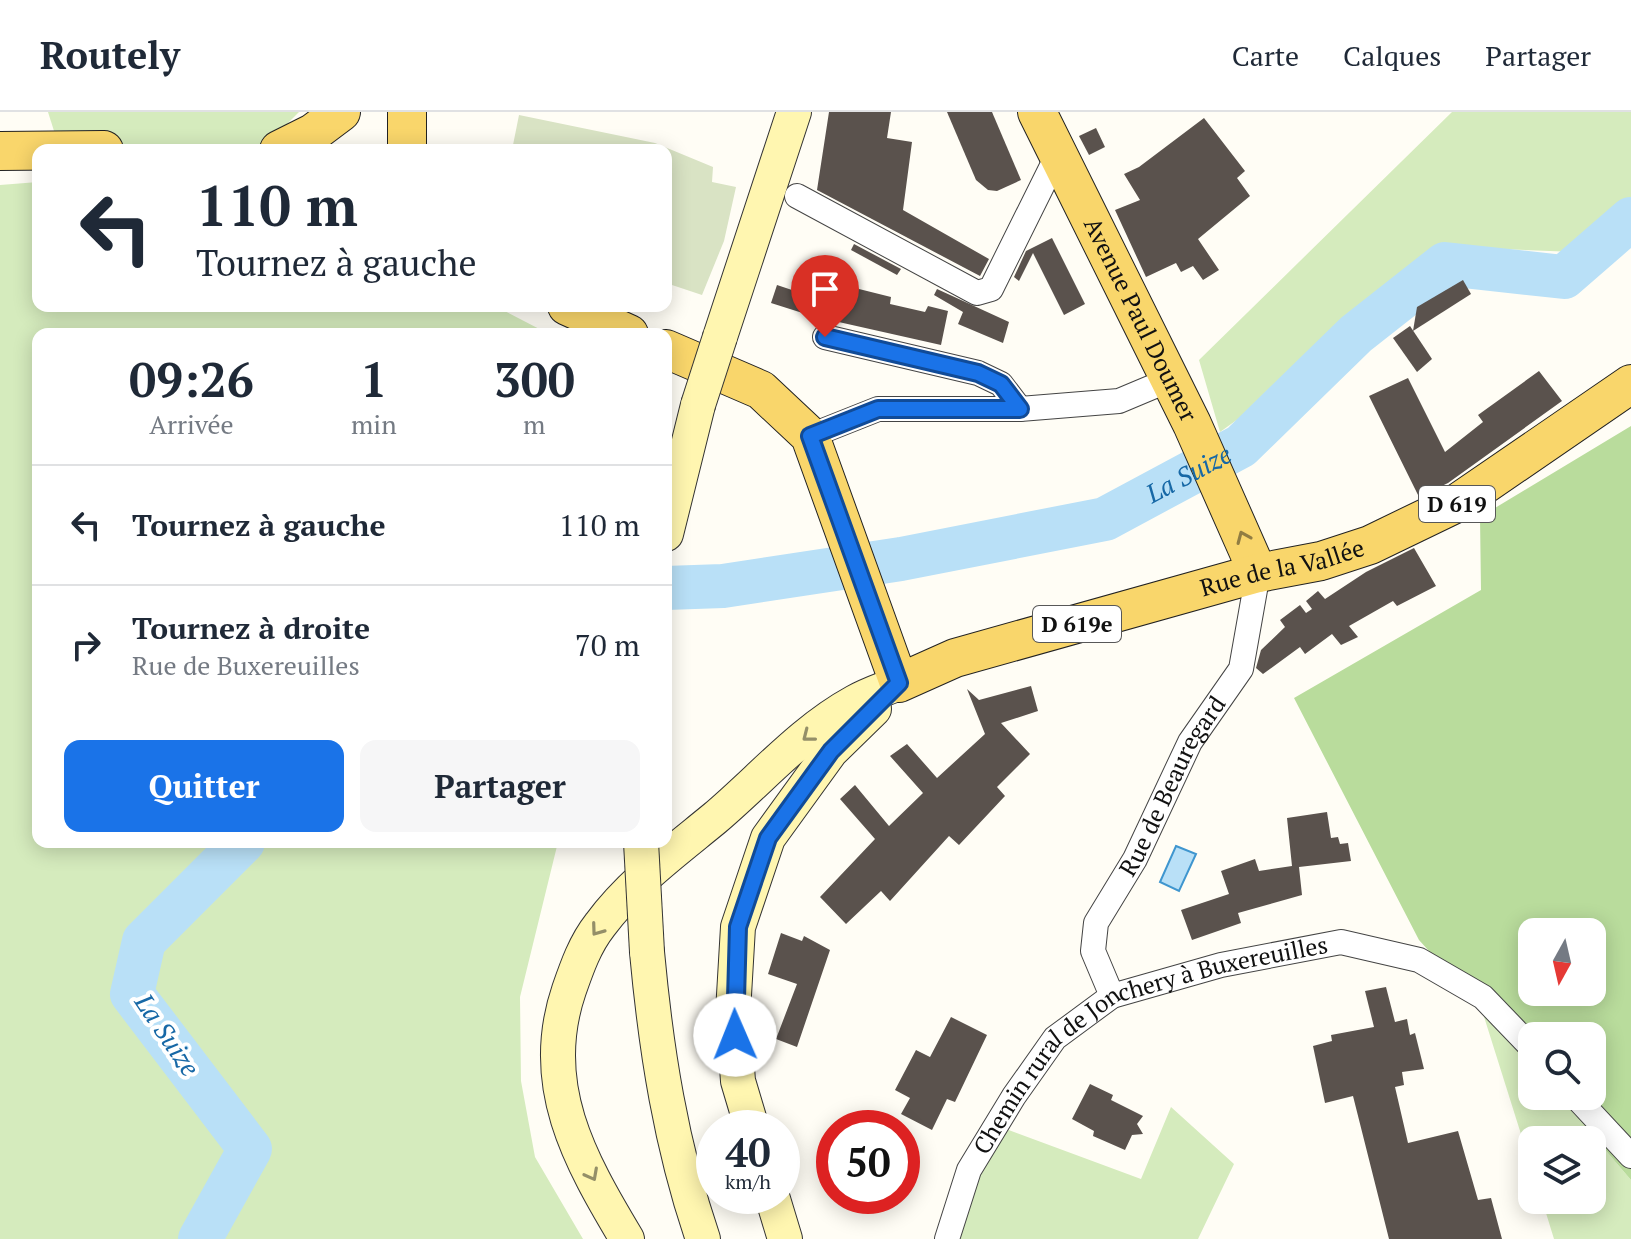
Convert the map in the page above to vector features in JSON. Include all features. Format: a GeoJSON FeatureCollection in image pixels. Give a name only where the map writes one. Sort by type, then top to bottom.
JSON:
{"type":"FeatureCollection","features":[{"type":"Feature","properties":{"kind":"main road"},"geometry":{"type":"LineString","coordinates":[[291,144],[313,133],[341,112]]}},
{"type":"Feature","properties":{"kind":"main road"},"geometry":{"type":"LineString","coordinates":[[407,112],[407,144]]}},
{"type":"Feature","properties":{"kind":"main road"},"geometry":{"type":"LineString","coordinates":[[672,510],[698,405],[794,112]]}},
{"type":"Feature","properties":{"kind":"main road","name":"Avenue Paul Doumer"},"geometry":{"type":"LineString","coordinates":[[1037,112],[1192,424],[1258,573]]}},
{"type":"Feature","properties":{"kind":"main road"},"geometry":{"type":"LineString","coordinates":[[0,151],[32,151]]}},
{"type":"Feature","properties":{"kind":"main road"},"geometry":{"type":"LineString","coordinates":[[580,312],[616,328]]}},
{"type":"Feature","properties":{"kind":"main road"},"geometry":{"type":"LineString","coordinates":[[672,352],[761,390],[810,436],[899,683]]}},
{"type":"Feature","properties":{"kind":"main road","name":"Rue de la Vallée"},"geometry":{"type":"LineString","coordinates":[[899,683],[955,658],[1258,573],[1321,561],[1423,521],[1459,502],[1631,384]]}},
{"type":"Feature","properties":{"kind":"main road"},"geometry":{"type":"LineString","coordinates":[[747,1110],[738,1081],[734,1026],[738,927],[768,838],[831,751],[899,683]]}},
{"type":"Feature","properties":{"kind":"main road"},"geometry":{"type":"LineString","coordinates":[[627,1239],[574,1141],[559,1091],[555,1050],[561,1015],[585,947],[601,923],[667,855],[805,737],[855,702],[899,683]]}},
{"type":"Feature","properties":{"kind":"main road"},"geometry":{"type":"LineString","coordinates":[[641,848],[654,1022],[673,1137],[703,1239]]}},
{"type":"Feature","properties":{"kind":"main road"},"geometry":{"type":"LineString","coordinates":[[777,1214],[785,1239]]}},
{"type":"Feature","properties":{"kind":"street"},"geometry":{"type":"LineString","coordinates":[[797,196],[977,293],[991,289],[1057,156]]}},
{"type":"Feature","properties":{"kind":"street"},"geometry":{"type":"LineString","coordinates":[[825,337],[978,373],[1001,384],[1020,409]]}},
{"type":"Feature","properties":{"kind":"street"},"geometry":{"type":"LineString","coordinates":[[810,436],[878,409],[1020,409],[1119,401],[1169,380]]}},
{"type":"Feature","properties":{"kind":"street","name":"Rue de Beauregard"},"geometry":{"type":"LineString","coordinates":[[1112,996],[1093,951],[1096,923],[1135,859],[1190,742],[1241,669],[1258,573]]}},
{"type":"Feature","properties":{"kind":"street","name":"Chemin rural de Jonchery à Buxereuilles"},"geometry":{"type":"LineString","coordinates":[[947,1239],[969,1170],[1014,1096],[1055,1038],[1112,996],[1221,965],[1341,942],[1419,960],[1483,997],[1518,1033]]}},
{"type":"Feature","properties":{"kind":"street"},"geometry":{"type":"LineString","coordinates":[[1588,1110],[1631,1156]]}},
{"type":"Feature","properties":{"kind":"green space"},"geometry":{"type":"Polygon","coordinates":[[[48,112],[299,112],[267,144],[58,144],[48,112]]]}},
{"type":"Feature","properties":{"kind":"green space"},"geometry":{"type":"Polygon","coordinates":[[[1452,112],[1631,112],[1631,200],[1575,252],[1475,248],[1220,432],[1199,360],[1452,112]]]}},
{"type":"Feature","properties":{"kind":"green space"},"geometry":{"type":"Polygon","coordinates":[[[519,115],[657,144],[513,144],[519,115]]]}},
{"type":"Feature","properties":{"kind":"green space"},"geometry":{"type":"Polygon","coordinates":[[[672,150],[713,167],[712,182],[736,187],[724,241],[702,295],[672,285],[672,150]]]}},
{"type":"Feature","properties":{"kind":"green space"},"geometry":{"type":"Polygon","coordinates":[[[32,182],[32,312],[507,312],[537,328],[32,328],[32,848],[557,848],[520,997],[521,1081],[535,1157],[583,1239],[0,1239],[0,185],[32,182]]]}},
{"type":"Feature","properties":{"kind":"green space"},"geometry":{"type":"Polygon","coordinates":[[[1631,426],[1631,1180],[1606,1151],[1606,1126],[1585,1126],[1571,1110],[1606,1110],[1606,1022],[1518,1022],[1518,1050],[1419,940],[1294,698],[1481,590],[1480,517],[1631,426]]]}},
{"type":"Feature","properties":{"kind":"green space"},"geometry":{"type":"Polygon","coordinates":[[[1480,1004],[1518,1049],[1518,1110],[1571,1110],[1585,1126],[1518,1126],[1480,1004]]]}},
{"type":"Feature","properties":{"kind":"green space"},"geometry":{"type":"Polygon","coordinates":[[[1171,1107],[1234,1164],[1198,1239],[959,1239],[977,1179],[1006,1129],[1141,1179],[1171,1107]]]}},
{"type":"Feature","properties":{"kind":"green space"},"geometry":{"type":"Polygon","coordinates":[[[1606,1151],[1631,1180],[1631,1239],[1554,1239],[1546,1214],[1606,1214],[1606,1151]]]}},
{"type":"Feature","properties":{"kind":"water"},"geometry":{"type":"Polygon","coordinates":[[[1176,846],[1196,854],[1179,891],[1160,882],[1176,846]]]}},
{"type":"Feature","properties":{"kind":"building"},"geometry":{"type":"Polygon","coordinates":[[[829,112],[891,112],[887,138],[912,142],[903,210],[989,259],[980,276],[817,190],[829,112]]]}},
{"type":"Feature","properties":{"kind":"building"},"geometry":{"type":"Polygon","coordinates":[[[947,112],[992,112],[1021,180],[997,191],[988,190],[976,180],[947,112]]]}},
{"type":"Feature","properties":{"kind":"building"},"geometry":{"type":"Polygon","coordinates":[[[1204,118],[1245,171],[1237,178],[1250,196],[1198,239],[1219,270],[1203,280],[1193,266],[1181,272],[1176,263],[1146,277],[1115,210],[1140,200],[1124,174],[1139,167],[1204,118]]]}},
{"type":"Feature","properties":{"kind":"building"},"geometry":{"type":"Polygon","coordinates":[[[1096,128],[1105,147],[1089,155],[1079,136],[1096,128]]]}},
{"type":"Feature","properties":{"kind":"building"},"geometry":{"type":"Polygon","coordinates":[[[1052,238],[1085,304],[1064,315],[1033,253],[1019,281],[1014,277],[1026,251],[1052,238]]]}},
{"type":"Feature","properties":{"kind":"building"},"geometry":{"type":"Polygon","coordinates":[[[854,244],[901,269],[897,275],[851,250],[854,244]]]}},
{"type":"Feature","properties":{"kind":"building"},"geometry":{"type":"Polygon","coordinates":[[[1463,280],[1471,294],[1413,331],[1417,307],[1463,280]]]}},
{"type":"Feature","properties":{"kind":"building"},"geometry":{"type":"Polygon","coordinates":[[[777,285],[837,305],[843,285],[891,297],[890,304],[925,312],[928,306],[948,311],[941,345],[812,316],[771,303],[777,285]]]}},
{"type":"Feature","properties":{"kind":"building"},"geometry":{"type":"Polygon","coordinates":[[[937,289],[1009,322],[1003,343],[958,324],[963,312],[934,295],[937,289]]]}},
{"type":"Feature","properties":{"kind":"building"},"geometry":{"type":"Polygon","coordinates":[[[1410,326],[1432,359],[1417,372],[1393,338],[1410,326]]]}},
{"type":"Feature","properties":{"kind":"building"},"geometry":{"type":"Polygon","coordinates":[[[1539,371],[1562,401],[1448,483],[1419,497],[1369,396],[1408,378],[1445,452],[1483,422],[1478,415],[1539,371]]]}},
{"type":"Feature","properties":{"kind":"building"},"geometry":{"type":"Polygon","coordinates":[[[1414,548],[1436,586],[1397,606],[1393,601],[1349,626],[1358,637],[1341,645],[1332,634],[1305,654],[1300,647],[1263,674],[1256,668],[1261,650],[1285,627],[1280,620],[1300,605],[1306,613],[1312,609],[1306,601],[1318,591],[1325,599],[1366,572],[1414,548]]]}},
{"type":"Feature","properties":{"kind":"building"},"geometry":{"type":"Polygon","coordinates":[[[1031,686],[1038,711],[1001,723],[1030,754],[997,787],[1005,796],[959,845],[949,836],[890,901],[881,891],[846,924],[820,897],[875,839],[840,799],[855,785],[889,826],[923,793],[890,756],[907,744],[937,778],[985,734],[967,689],[979,700],[1031,686]]]}},
{"type":"Feature","properties":{"kind":"building"},"geometry":{"type":"Polygon","coordinates":[[[1327,812],[1331,838],[1338,837],[1340,844],[1348,843],[1351,861],[1299,867],[1302,895],[1238,913],[1241,923],[1192,940],[1181,910],[1229,894],[1221,871],[1255,859],[1259,871],[1292,866],[1287,818],[1327,812]]]}},
{"type":"Feature","properties":{"kind":"building"},"geometry":{"type":"Polygon","coordinates":[[[781,933],[802,941],[804,936],[830,950],[797,1047],[776,1039],[797,984],[768,974],[781,933]]]}},
{"type":"Feature","properties":{"kind":"building"},"geometry":{"type":"Polygon","coordinates":[[[1386,987],[1395,1022],[1407,1019],[1410,1035],[1415,1033],[1424,1069],[1402,1072],[1404,1085],[1395,1087],[1408,1143],[1458,1131],[1478,1200],[1491,1198],[1502,1239],[1389,1239],[1353,1096],[1325,1103],[1313,1046],[1332,1041],[1331,1035],[1374,1027],[1365,991],[1386,987]]]}},
{"type":"Feature","properties":{"kind":"building"},"geometry":{"type":"Polygon","coordinates":[[[951,1017],[987,1035],[955,1102],[947,1099],[932,1130],[920,1124],[920,1110],[903,1110],[910,1098],[895,1090],[916,1050],[930,1057],[951,1017]]]}},
{"type":"Feature","properties":{"kind":"building"},"geometry":{"type":"Polygon","coordinates":[[[1090,1084],[1113,1095],[1111,1100],[1143,1116],[1137,1124],[1143,1134],[1132,1135],[1125,1150],[1093,1136],[1094,1131],[1072,1119],[1090,1084]]]}},
{"type":"Feature","properties":{"kind":"waterway","name":"La Suize"},"geometry":{"type":"LineString","coordinates":[[672,588],[723,586],[901,559],[1105,519],[1241,446],[1356,334],[1445,264],[1564,277],[1631,219]]}},
{"type":"Feature","properties":{"kind":"waterway","name":"La Suize"},"geometry":{"type":"LineString","coordinates":[[200,1239],[250,1149],[132,994],[144,941],[237,848]]}},
{"type":"Feature","properties":{"kind":"route"},"geometry":{"type":"LineString","coordinates":[[735,1035],[733,1012],[738,927],[768,838],[831,751],[899,683],[895,664],[846,542],[810,436],[822,428],[878,409],[940,412],[1020,409],[1001,384],[978,373],[825,337]]}}]}
